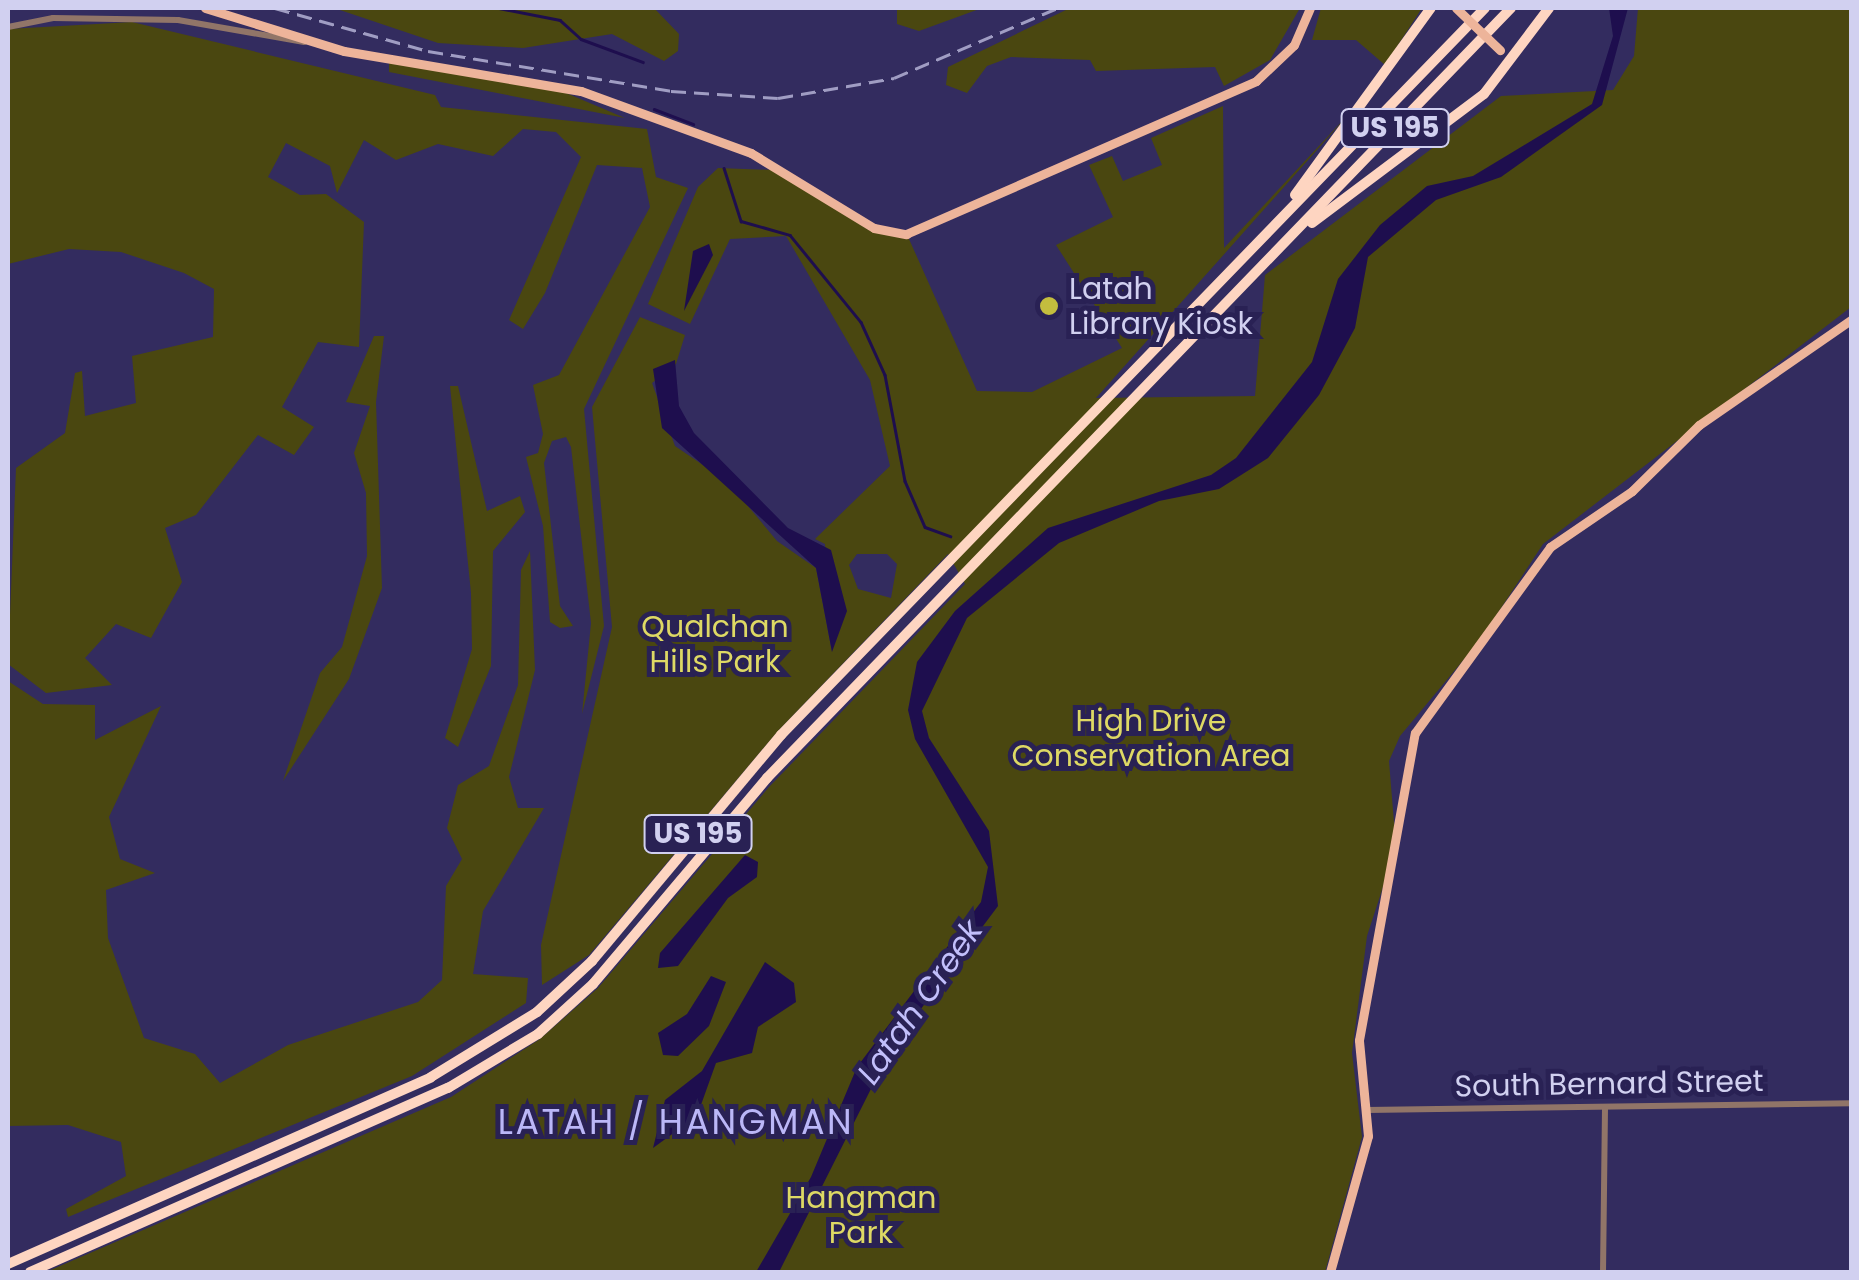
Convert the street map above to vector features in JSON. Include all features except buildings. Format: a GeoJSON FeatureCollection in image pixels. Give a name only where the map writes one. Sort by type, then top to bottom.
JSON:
{"type":"FeatureCollection","features":[{"type":"Feature","properties":{"kind":"highway"},"geometry":{"type":"LineString","coordinates":[[1268,232],[1432,8]]}},
{"type":"Feature","properties":{"kind":"highway","name":"US 195"},"geometry":{"type":"LineString","coordinates":[[8,1264],[432,1077],[536,1012],[592,961],[781,735],[1485,8]]}},
{"type":"Feature","properties":{"kind":"highway","name":"US 195"},"geometry":{"type":"LineString","coordinates":[[30,1272],[448,1088],[538,1034],[593,984],[767,778],[1511,8]]}},
{"type":"Feature","properties":{"kind":"highway"},"geometry":{"type":"LineString","coordinates":[[1280,248],[1451,122],[1513,62],[1549,8]]}},
{"type":"Feature","properties":{"kind":"main road"},"geometry":{"type":"LineString","coordinates":[[205,8],[304,42],[526,76],[780,166],[874,228],[927,232],[1256,80],[1294,45],[1310,8]]}},
{"type":"Feature","properties":{"kind":"main road"},"geometry":{"type":"LineString","coordinates":[[1456,8],[1513,62]]}},
{"type":"Feature","properties":{"kind":"main road"},"geometry":{"type":"LineString","coordinates":[[1330,1272],[1367,1110],[1359,1040],[1372,938],[1404,832],[1404,776],[1415,733],[1550,547],[1852,319]]}},
{"type":"Feature","properties":{"kind":"street"},"geometry":{"type":"LineString","coordinates":[[8,28],[53,18],[178,20],[304,42]]}},
{"type":"Feature","properties":{"kind":"street","name":"South Bernard Street"},"geometry":{"type":"LineString","coordinates":[[1367,1110],[1852,1103]]}},
{"type":"Feature","properties":{"kind":"street"},"geometry":{"type":"LineString","coordinates":[[1602,1272],[1605,1107]]}},
{"type":"Feature","properties":{"kind":"green space"},"geometry":{"type":"Polygon","coordinates":[[[334,8],[654,8],[679,34],[678,51],[664,61],[612,34],[523,48],[438,43],[334,8]]]}},
{"type":"Feature","properties":{"kind":"green space"},"geometry":{"type":"Polygon","coordinates":[[[897,8],[982,8],[919,31],[897,24],[897,8]]]}},
{"type":"Feature","properties":{"kind":"green space"},"geometry":{"type":"Polygon","coordinates":[[[1070,8],[1300,8],[1270,60],[1224,86],[1215,67],[1096,71],[1090,60],[1011,57],[987,66],[967,93],[946,85],[948,67],[1070,8]]]}},
{"type":"Feature","properties":{"kind":"green space"},"geometry":{"type":"Polygon","coordinates":[[[1321,8],[1422,8],[1385,65],[1356,40],[1312,40],[1321,8]]]}},
{"type":"Feature","properties":{"kind":"green space"},"geometry":{"type":"Polygon","coordinates":[[[1638,8],[1851,8],[1851,307],[1543,544],[1480,640],[1400,736],[1389,761],[1396,847],[1367,936],[1352,1053],[1362,1137],[1325,1272],[46,1272],[451,1097],[540,1039],[598,988],[769,787],[965,584],[948,554],[778,731],[589,955],[542,985],[541,945],[612,627],[592,407],[640,317],[685,335],[676,364],[652,383],[675,446],[728,482],[777,541],[816,568],[832,652],[825,544],[815,539],[890,466],[870,380],[786,236],[730,239],[690,324],[648,304],[698,187],[718,168],[774,170],[869,230],[909,239],[977,391],[1032,392],[1122,348],[1056,245],[1113,217],[1089,165],[1112,156],[1123,181],[1162,165],[1151,138],[1223,106],[1224,248],[1358,104],[1096,398],[1255,396],[1265,275],[1501,96],[1613,90],[1634,56],[1638,8]],[[857,554],[849,565],[858,589],[891,598],[897,564],[887,554],[857,554]]]}},
{"type":"Feature","properties":{"kind":"green space"},"geometry":{"type":"Polygon","coordinates":[[[132,22],[435,95],[441,107],[647,129],[656,177],[688,188],[584,409],[604,626],[582,714],[591,623],[571,447],[566,437],[552,441],[544,463],[560,606],[573,626],[560,628],[550,622],[543,526],[526,457],[538,453],[543,434],[533,385],[559,375],[650,207],[642,168],[597,165],[545,293],[523,329],[509,320],[581,157],[556,132],[523,129],[493,156],[438,144],[396,160],[364,140],[337,193],[330,166],[286,143],[268,177],[300,195],[326,194],[364,222],[359,347],[318,342],[282,407],[314,427],[294,455],[258,435],[196,515],[165,528],[182,582],[151,638],[116,624],[85,658],[112,685],[46,693],[8,664],[16,468],[65,433],[75,373],[82,371],[85,416],[136,403],[132,356],[213,337],[214,289],[184,273],[121,252],[69,249],[8,264],[8,29],[132,22]]]}},
{"type":"Feature","properties":{"kind":"green space"},"geometry":{"type":"Polygon","coordinates":[[[389,63],[559,90],[625,118],[389,72],[389,63]]]}},
{"type":"Feature","properties":{"kind":"green space"},"geometry":{"type":"Polygon","coordinates":[[[374,336],[384,336],[376,402],[382,588],[349,679],[283,781],[320,673],[342,647],[367,556],[366,493],[354,453],[370,406],[346,402],[374,336]]]}},
{"type":"Feature","properties":{"kind":"green space"},"geometry":{"type":"Polygon","coordinates":[[[450,386],[458,386],[487,511],[520,496],[525,512],[493,551],[491,666],[458,747],[445,738],[472,649],[471,593],[450,386]]]}},
{"type":"Feature","properties":{"kind":"green space"},"geometry":{"type":"Polygon","coordinates":[[[530,551],[535,670],[509,777],[518,808],[544,808],[483,911],[473,974],[528,978],[526,1003],[412,1076],[68,1217],[66,1209],[126,1176],[121,1142],[68,1125],[8,1126],[8,681],[43,704],[95,705],[95,740],[161,706],[109,817],[120,859],[155,873],[106,890],[108,938],[144,1038],[195,1054],[220,1083],[288,1045],[418,1002],[442,980],[446,886],[462,859],[447,828],[458,785],[489,766],[518,685],[521,570],[530,551]]]}},
{"type":"Feature","properties":{"kind":"water","name":"Latah Creek"},"geometry":{"type":"Polygon","coordinates":[[[1609,8],[1628,8],[1602,105],[1501,177],[1436,200],[1368,257],[1355,328],[1319,395],[1268,458],[1219,489],[1159,501],[1059,543],[967,618],[922,711],[929,738],[989,831],[998,906],[891,1049],[779,1272],[756,1272],[811,1177],[857,1067],[981,902],[988,867],[915,739],[908,710],[917,662],[955,611],[1048,528],[1211,475],[1236,458],[1312,362],[1338,279],[1380,225],[1427,186],[1473,176],[1592,104],[1613,36],[1609,8]]]}},
{"type":"Feature","properties":{"kind":"water"},"geometry":{"type":"Polygon","coordinates":[[[709,244],[713,255],[684,311],[693,251],[709,244]]]}},
{"type":"Feature","properties":{"kind":"water"},"geometry":{"type":"Polygon","coordinates":[[[675,360],[679,406],[694,433],[788,528],[831,550],[847,611],[832,652],[816,568],[662,428],[653,369],[675,360]]]}},
{"type":"Feature","properties":{"kind":"water"},"geometry":{"type":"Polygon","coordinates":[[[745,855],[758,862],[757,877],[728,898],[678,966],[658,968],[660,953],[745,855]]]}},
{"type":"Feature","properties":{"kind":"water"},"geometry":{"type":"Polygon","coordinates":[[[765,962],[794,983],[796,1002],[758,1027],[752,1053],[716,1063],[697,1116],[653,1148],[665,1100],[702,1071],[765,962]]]}},
{"type":"Feature","properties":{"kind":"water"},"geometry":{"type":"Polygon","coordinates":[[[711,976],[726,982],[709,1026],[678,1056],[663,1055],[658,1033],[687,1014],[711,976]]]}},
{"type":"Feature","properties":{"kind":"waterway"},"geometry":{"type":"LineString","coordinates":[[499,8],[560,20],[581,39],[643,62]]}},
{"type":"Feature","properties":{"kind":"waterway"},"geometry":{"type":"LineString","coordinates":[[654,109],[693,124]]}},
{"type":"Feature","properties":{"kind":"waterway"},"geometry":{"type":"LineString","coordinates":[[724,168],[741,221],[790,235],[861,322],[885,375],[905,481],[925,527],[950,536]]}},
{"type":"Feature","properties":{"kind":"railway"},"geometry":{"type":"LineString","coordinates":[[275,8],[428,51],[671,91],[778,98],[894,78],[1057,8]]}},
{"type":"Feature","properties":{"kind":"place","name":"Latah Library Kiosk"},"geometry":{"type":"Point","coordinates":[1049,306]}},
{"type":"Feature","properties":{"kind":"district","name":"LATAH / HANGMAN"},"geometry":{"type":"Point","coordinates":[676,1122]}},
{"type":"Feature","properties":{"kind":"park label","name":"Qualchan Hills Park"},"geometry":{"type":"Point","coordinates":[715,644]}},
{"type":"Feature","properties":{"kind":"park label","name":"High Drive Conservation Area"},"geometry":{"type":"Point","coordinates":[1151,738]}},
{"type":"Feature","properties":{"kind":"park label","name":"Hangman Park"},"geometry":{"type":"Point","coordinates":[861,1215]}}]}
